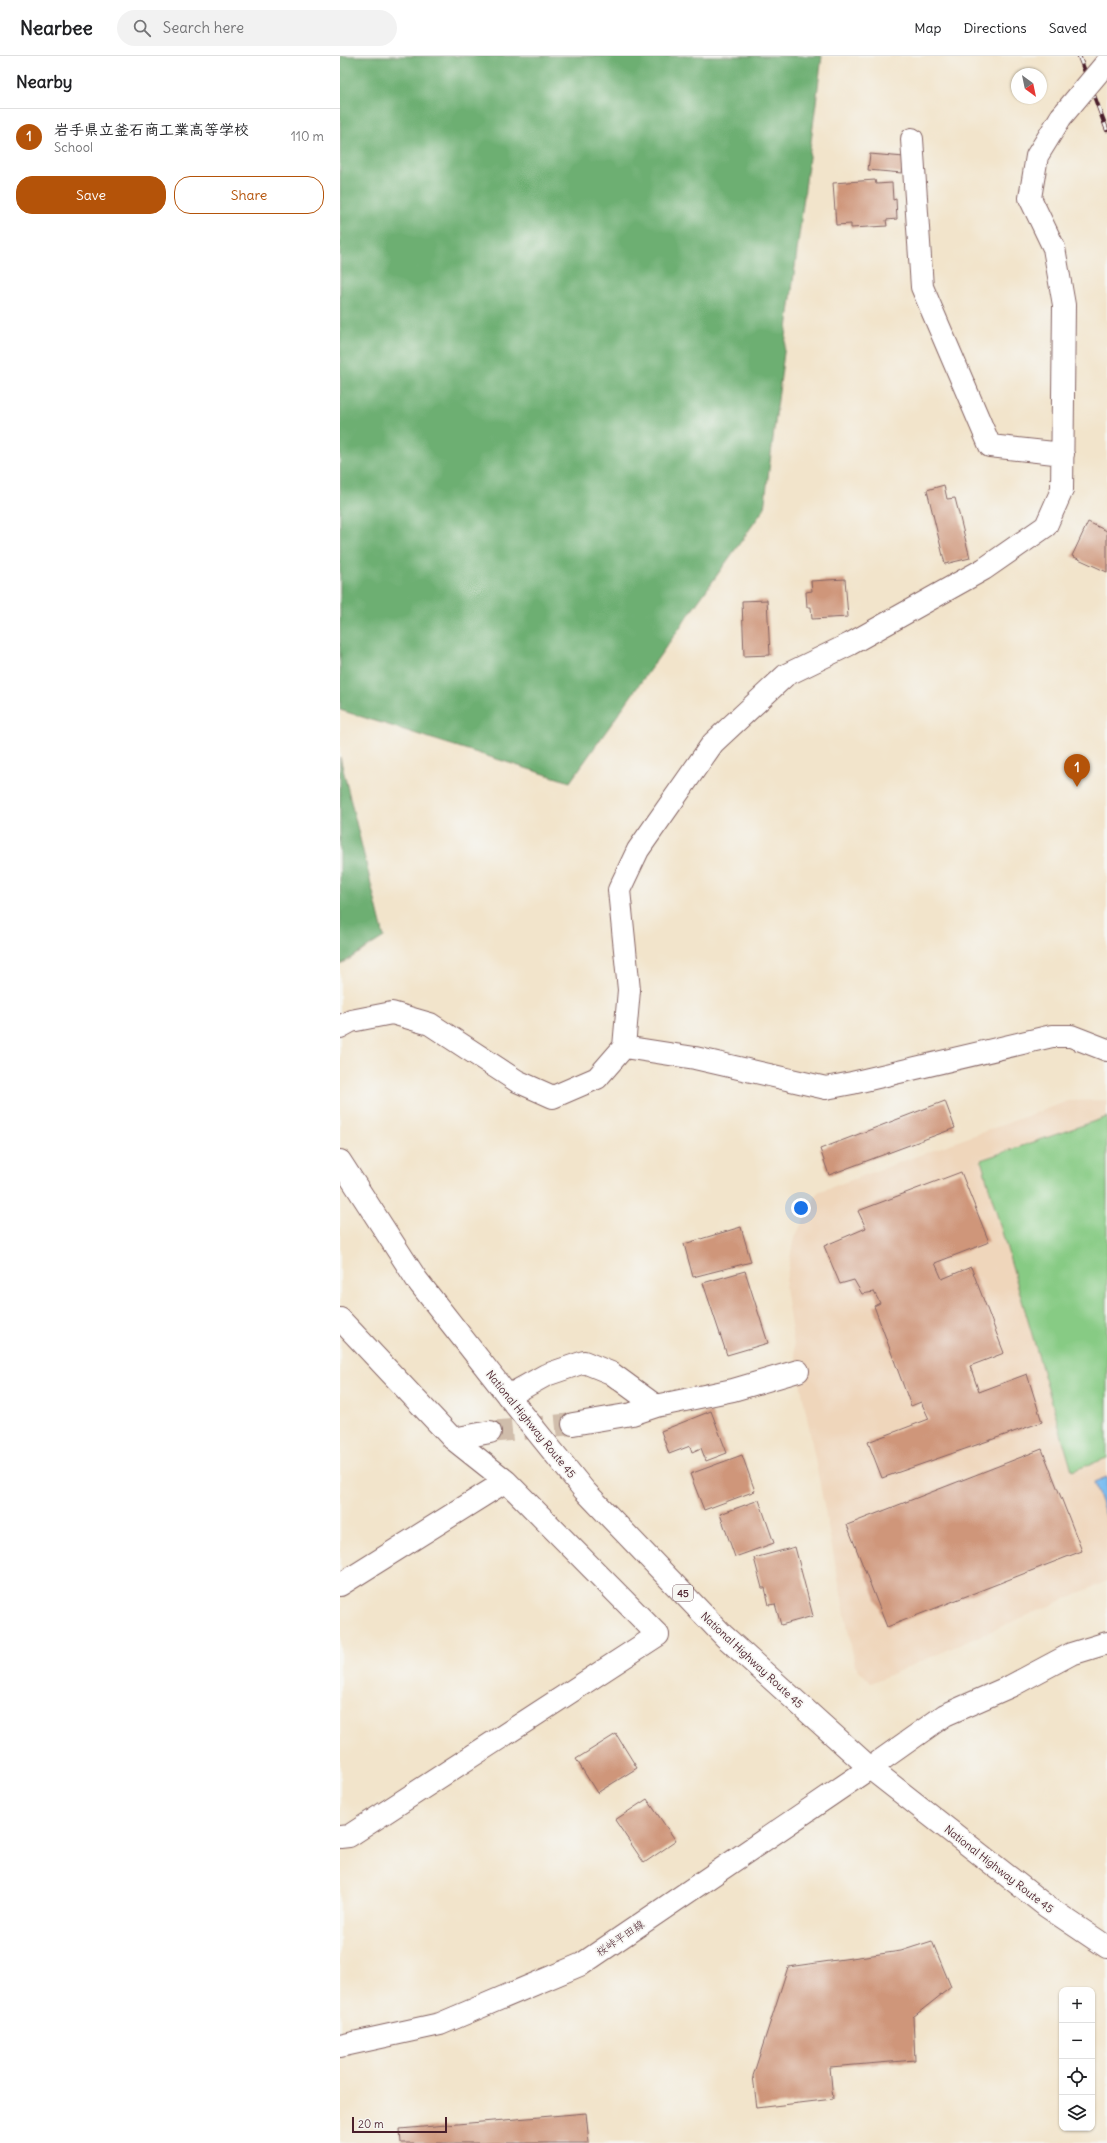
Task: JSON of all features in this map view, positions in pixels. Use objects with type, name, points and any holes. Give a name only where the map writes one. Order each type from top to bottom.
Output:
[{"type":"main road","points":[[340,1027],[351,1021],[392,1013],[430,1024],[517,1081],[553,1098],[597,1078],[624,1048],[629,990],[619,890],[638,850],[713,743],[786,675],[850,644],[984,569],[1046,526],[1062,490],[1064,305],[1054,248],[1030,198],[1037,156],[1061,116],[1107,62]]},
{"type":"main road","points":[[912,139],[922,287],[990,446],[1062,454]]},
{"type":"main road","points":[[624,1048],[695,1058],[826,1088],[1052,1036],[1071,1036],[1107,1050]]},
{"type":"main road","name":"National Highway Route 45","points":[[340,1161],[417,1280],[508,1396],[584,1490],[724,1636],[870,1768],[1046,1906],[1107,1947]]},
{"type":"main road","points":[[340,1319],[453,1439],[506,1481],[658,1635],[349,1836],[340,1837]]},
{"type":"main road","points":[[508,1396],[546,1375],[584,1362],[611,1373],[656,1406]]},
{"type":"main road","points":[[573,1424],[632,1414],[656,1406],[733,1390],[798,1371]]},
{"type":"main road","points":[[453,1439],[490,1432]]},
{"type":"main road","points":[[340,1585],[506,1481]]},
{"type":"main road","name":"桜峠平田線","points":[[340,2046],[440,2024],[582,1964],[870,1768],[945,1715],[1011,1686],[1071,1654],[1107,1643]]},
{"type":"shaded area","points":[[1107,1100],[1107,1581],[871,1683],[855,1666],[798,1371],[785,1287],[793,1241],[818,1192],[1068,1101]]},
{"type":"green space","points":[[340,56],[822,56],[764,509],[570,782],[340,710]]},
{"type":"green space","points":[[340,757],[384,937],[340,965]]},
{"type":"green space","points":[[1107,1117],[1107,1458],[1072,1471],[981,1160]]},
{"type":"water","points":[[1107,1477],[1107,1519],[1094,1482]]},
{"type":"building","points":[[870,154],[904,157],[902,173],[868,170]]},
{"type":"building","points":[[875,180],[876,184],[892,183],[893,200],[896,199],[897,219],[886,220],[887,226],[851,228],[851,224],[836,225],[833,183]]},
{"type":"building","points":[[944,485],[947,499],[955,498],[970,558],[945,564],[927,490]]},
{"type":"building","points":[[1088,522],[1107,531],[1107,572],[1072,556]]},
{"type":"building","points":[[845,579],[848,617],[812,619],[811,607],[807,607],[806,592],[812,591],[811,581]]},
{"type":"building","points":[[767,600],[770,655],[744,656],[742,601]]},
{"type":"building","points":[[945,1101],[955,1128],[829,1175],[820,1149]]},
{"type":"building","points":[[961,1172],[989,1242],[935,1263],[942,1279],[971,1267],[1004,1353],[970,1366],[979,1392],[1027,1374],[1042,1422],[882,1478],[868,1442],[929,1419],[921,1402],[911,1406],[874,1306],[880,1303],[874,1292],[862,1294],[854,1280],[840,1284],[824,1246],[866,1228],[858,1211]]},
{"type":"building","points":[[741,1227],[751,1262],[693,1277],[684,1244]]},
{"type":"building","points":[[745,1271],[768,1343],[727,1355],[703,1283]]},
{"type":"building","points":[[711,1411],[727,1453],[706,1461],[701,1448],[692,1452],[690,1446],[669,1454],[661,1431]]},
{"type":"building","points":[[1042,1449],[1082,1551],[887,1627],[847,1525]]},
{"type":"building","points":[[742,1455],[755,1491],[704,1510],[690,1474]]},
{"type":"building","points":[[759,1500],[774,1543],[735,1557],[720,1514]]},
{"type":"building","points":[[795,1547],[813,1616],[781,1625],[775,1604],[769,1605],[765,1588],[762,1588],[754,1558]]},
{"type":"building","points":[[616,1734],[637,1768],[597,1793],[576,1759]]},
{"type":"building","points":[[647,1799],[676,1841],[644,1863],[615,1820]]},
{"type":"building","points":[[932,1941],[951,1987],[913,2017],[915,2060],[830,2067],[833,2099],[757,2108],[753,2076],[788,1967],[901,1951]]},
{"type":"building","points":[[586,2113],[589,2143],[401,2143],[400,2129]]},
{"type":"tunnel","points":[[490,1432],[573,1424]]},
{"type":"railway","points":[[1079,56],[1107,130]]},
{"type":"place","name":"岩手県立釜石商工業高等学校","points":[[1077,787]]}]
